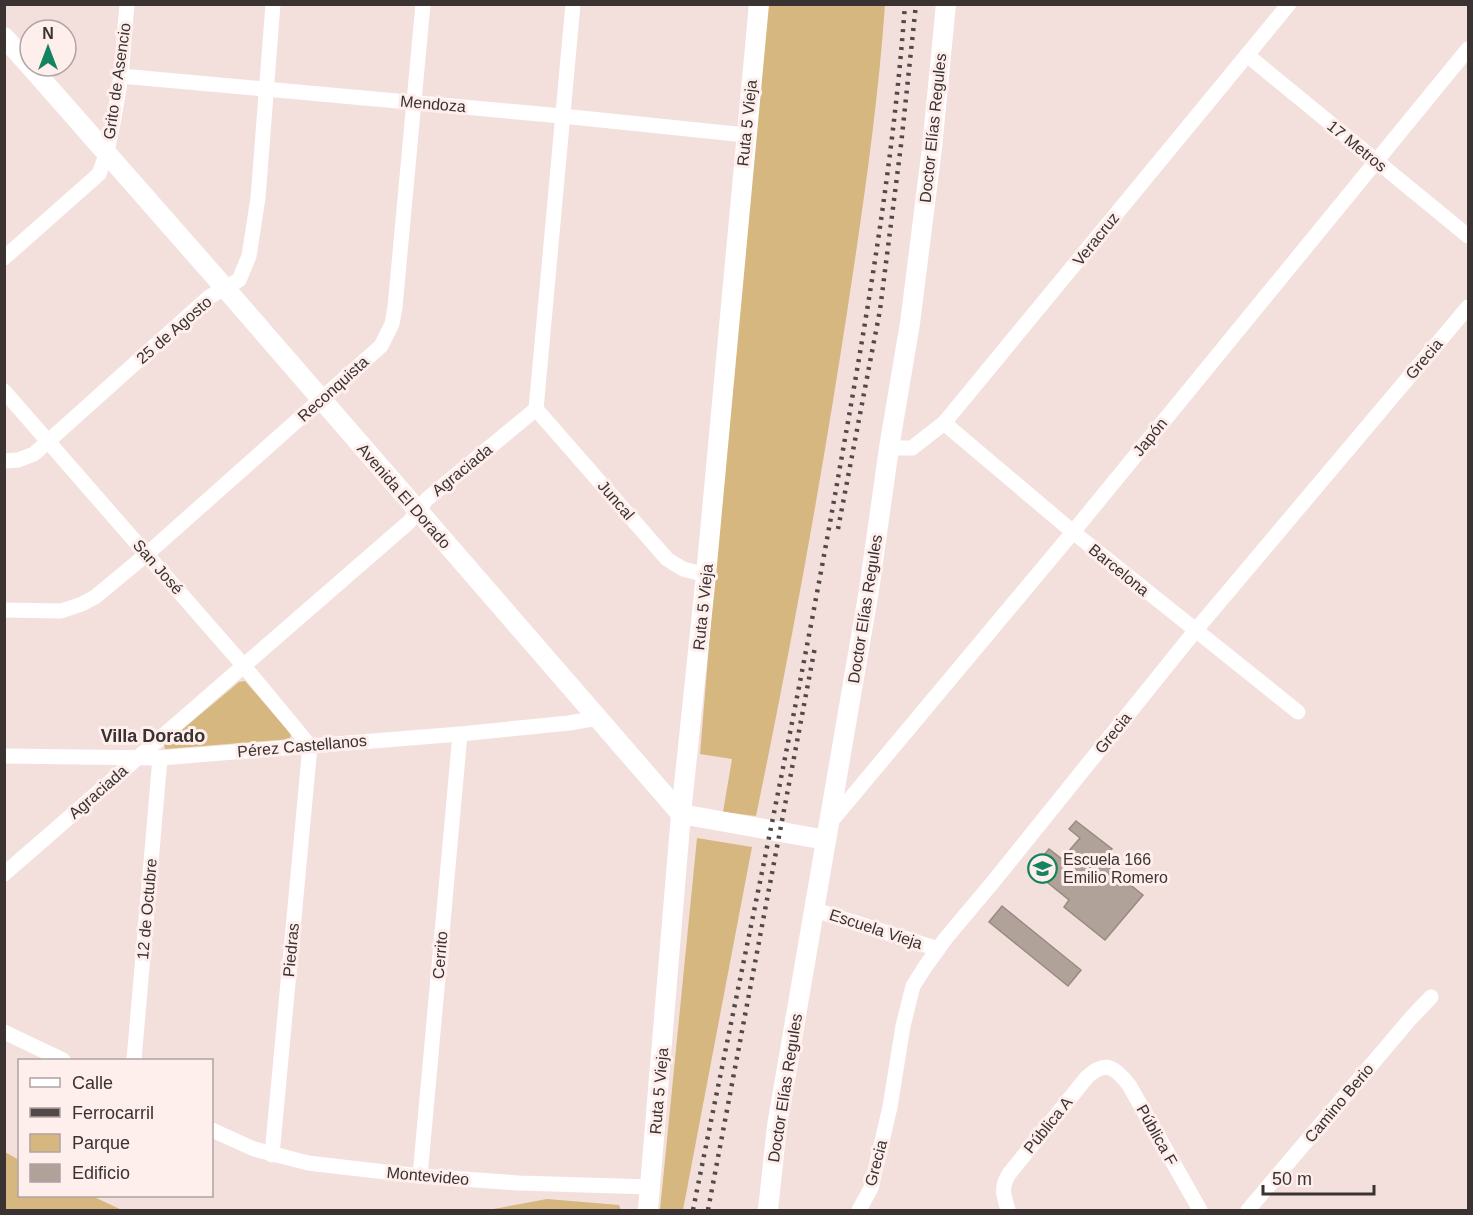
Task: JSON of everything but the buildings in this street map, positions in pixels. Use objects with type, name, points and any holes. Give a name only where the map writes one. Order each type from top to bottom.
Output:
[{"type":"street","name":"Grito de Asencio","points":[[4,258],[99,174],[107,152],[121,76],[127,4]]},
{"type":"street","name":"25 de Agosto","points":[[4,461],[18,460],[34,454],[209,297],[239,280],[249,256],[258,198],[273,4]]},
{"type":"street","name":"Reconquista","points":[[4,610],[50,612],[70,609],[95,597],[147,554],[381,346],[392,324],[423,4]]},
{"type":"street","points":[[537,409],[573,4]]},
{"type":"street","name":"Ruta 5 Vieja","points":[[648,1210],[681,814],[706,575],[759,4]]},
{"type":"street","points":[[945,12],[958,4]]},
{"type":"street","name":"Veracruz","points":[[889,448],[912,448],[944,423],[1288,4]]},
{"type":"street","name":"Doctor Elías Regules","points":[[768,1210],[777,1126],[869,590],[910,323],[945,12]]},
{"type":"street","name":"Avenida El Dorado","points":[[4,37],[18,53]]},
{"type":"street","name":"Japón","points":[[828,832],[1468,49]]},
{"type":"street","name":"17 Metros","points":[[1247,55],[1468,236]]},
{"type":"street","name":"Mendoza","points":[[121,76],[746,135]]},
{"type":"street","name":"Avenida El Dorado","points":[[41,78],[681,814]]},
{"type":"street","name":"Grecia","points":[[859,1210],[871,1188],[890,1107],[903,1026],[913,986],[938,950],[1195,631],[1468,307]]},
{"type":"street","name":"San José","points":[[4,391],[243,665],[310,746]]},
{"type":"street","name":"Agraciada","points":[[4,874],[409,522],[427,499],[537,409]]},
{"type":"street","name":"Juncal","points":[[537,409],[667,559],[683,569],[706,575]]},
{"type":"street","name":"Barcelona","points":[[944,423],[1073,532],[1298,712]]},
{"type":"street","name":"Pérez Castellanos","points":[[4,756],[160,758],[460,734],[598,718]]},
{"type":"street","name":"Cerrito","points":[[420,1176],[460,734]]},
{"type":"street","name":"Piedras","points":[[272,1155],[310,746]]},
{"type":"street","name":"12 de Octubre","points":[[134,1059],[160,758]]},
{"type":"street","points":[[681,814],[828,832]]},
{"type":"street","name":"Escuela Vieja","points":[[815,909],[938,950]]},
{"type":"street","name":"Camino Berio","points":[[1248,1210],[1411,1018],[1431,998]]},
{"type":"street","points":[[4,1032],[61,1059]]},
{"type":"street","name":"Pública A","points":[[1008,1210],[1003,1183],[1009,1174],[1087,1077],[1095,1070],[1107,1066]]},
{"type":"street","name":"Pública F","points":[[1107,1066],[1119,1071],[1129,1085],[1200,1210]]},
{"type":"street","name":"Montevideo","points":[[213,1130],[272,1155],[308,1163],[420,1176],[519,1183],[651,1187]]},
{"type":"green space","points":[[762,5],[885,5],[870,156],[828,434],[756,816],[723,812],[732,759],[700,754]]},
{"type":"green space","points":[[245,681],[291,734],[290,739],[165,749],[164,745],[239,682]]},
{"type":"green space","points":[[697,838],[752,847],[683,1210],[660,1210]]},
{"type":"green space","points":[[5,1152],[18,1159],[18,1197],[94,1197],[122,1210],[5,1210]]},
{"type":"green space","points":[[547,1199],[619,1205],[621,1210],[488,1210]]},
{"type":"railway","points":[[693,1210],[788,743],[851,404],[887,176],[905,4]]},
{"type":"railway","points":[[838,529],[880,310],[916,4]]},
{"type":"railway","points":[[708,1210],[815,647]]},
{"type":"place","name":"Escuela 166 Emilio Romero","points":[[1042,868]]},
{"type":"district","name":"Villa Dorado","points":[[153,736]]}]
